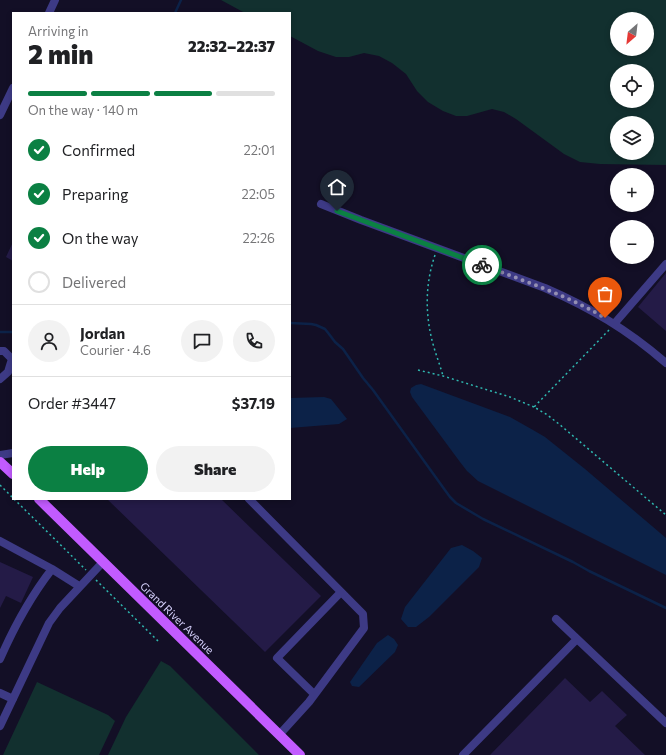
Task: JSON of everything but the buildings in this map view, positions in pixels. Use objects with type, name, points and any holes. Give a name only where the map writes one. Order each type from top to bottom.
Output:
[{"type":"main road","points":[[0,462],[12,473]]},
{"type":"main road","name":"Grand River Avenue","points":[[40,500],[300,755]]},
{"type":"lane","points":[[50,12],[56,0]]},
{"type":"lane","points":[[0,115],[12,90]]},
{"type":"lane","points":[[320,204],[437,249],[545,288],[596,313],[614,324],[647,347],[666,363]]},
{"type":"lane","points":[[614,324],[666,264]]},
{"type":"lane","points":[[0,351],[4,351],[12,359],[8,372],[0,380]]},
{"type":"lane","points":[[0,455],[12,453]]},
{"type":"lane","points":[[250,500],[363,614],[364,628],[309,702],[279,735]]},
{"type":"lane","points":[[0,540],[80,586]]},
{"type":"lane","points":[[0,726],[49,623],[60,608],[103,562]]},
{"type":"lane","points":[[0,659],[26,608],[52,569]]},
{"type":"lane","points":[[314,694],[277,658],[341,592]]},
{"type":"lane","points":[[556,618],[666,723]]},
{"type":"lane","points":[[463,755],[577,639]]},
{"type":"lane","points":[[0,692],[13,698]]},
{"type":"path","points":[[437,249],[429,276],[427,308],[432,342],[443,376]]},
{"type":"path","points":[[534,407],[614,324]]},
{"type":"path","points":[[418,370],[443,376],[510,397],[534,407],[559,424],[666,514]]},
{"type":"path","points":[[0,485],[12,497]]},
{"type":"green space","points":[[221,0],[666,0],[666,165],[600,164],[580,162],[564,154],[504,112],[492,109],[467,116],[456,116],[443,111],[428,102],[417,91],[406,74],[392,63],[379,56],[364,53],[349,57],[336,57],[318,51],[291,37],[291,12],[243,12]]},
{"type":"green space","points":[[161,661],[170,666],[259,755],[108,755],[126,717]]},
{"type":"green space","points":[[37,682],[108,715],[115,721],[99,755],[3,755]]},
{"type":"water","points":[[421,384],[510,417],[545,437],[666,538],[666,575],[478,481],[467,471],[412,397],[410,392],[411,388]]},
{"type":"water","points":[[324,397],[331,399],[347,419],[339,424],[291,428],[291,398]]},
{"type":"water","points":[[462,545],[482,558],[479,567],[429,617],[416,627],[408,627],[401,619],[405,607],[451,548]]},
{"type":"water","points":[[388,635],[394,639],[398,645],[395,652],[359,687],[352,686],[350,682],[377,643]]},
{"type":"waterway","points":[[175,12],[181,0]]},
{"type":"waterway","points":[[291,323],[311,324],[325,329],[335,342],[343,349],[450,497],[456,503],[483,519],[666,608]]},
{"type":"waterway","points":[[0,332],[12,332]]},
{"type":"way so far","points":[[482,265],[545,288],[605,318]]},
{"type":"route","points":[[337,211],[482,265]]}]
